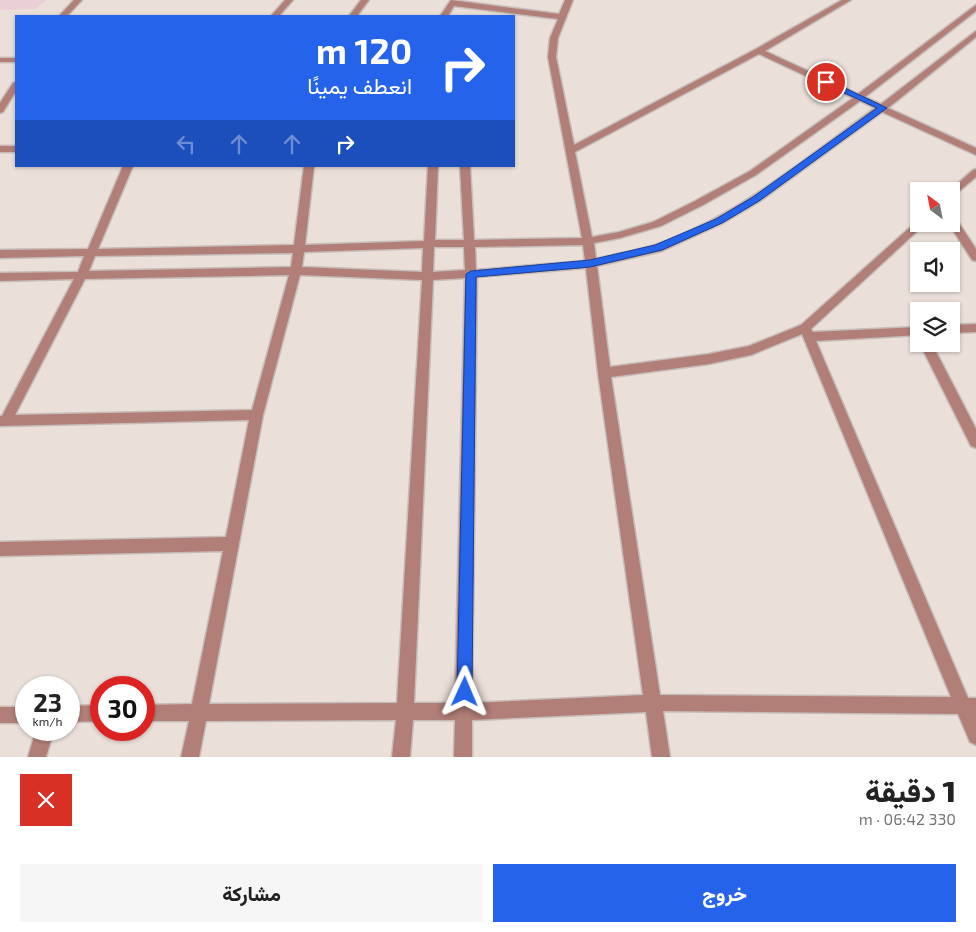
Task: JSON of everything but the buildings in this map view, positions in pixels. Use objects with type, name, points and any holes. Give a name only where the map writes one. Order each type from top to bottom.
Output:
[{"type":"street","points":[[64,15],[78,0]]},
{"type":"street","points":[[275,15],[289,0]]},
{"type":"street","points":[[353,15],[365,0]]},
{"type":"street","points":[[569,0],[554,38],[552,57],[588,241],[604,373],[661,757]]},
{"type":"street","points":[[570,150],[759,51],[847,0]]},
{"type":"street","points":[[445,15],[454,2],[475,3],[562,17]]},
{"type":"street","points":[[468,15],[475,3]]},
{"type":"street","points":[[0,254],[300,249],[588,241],[620,235],[657,224],[752,174],[860,97],[976,7]]},
{"type":"street","points":[[0,277],[296,271],[428,276],[590,264],[658,248],[719,221],[756,199],[883,108],[976,33]]},
{"type":"street","points":[[759,51],[976,152]]},
{"type":"street","points":[[0,60],[15,60]]},
{"type":"street","points":[[0,110],[11,100],[15,88]]},
{"type":"street","points":[[0,149],[15,149]]},
{"type":"street","points":[[128,167],[81,276],[3,421],[257,415]]},
{"type":"street","points":[[190,757],[257,415],[296,271],[309,167]]},
{"type":"street","points":[[401,757],[405,711],[433,167]]},
{"type":"street","points":[[463,757],[471,274],[465,167]]},
{"type":"street","points":[[960,187],[976,172]]},
{"type":"street","points":[[807,332],[912,232]]},
{"type":"street","points":[[960,232],[976,257]]},
{"type":"street","points":[[960,329],[976,328]]},
{"type":"street","points":[[604,373],[717,358],[751,350],[807,332],[910,331]]},
{"type":"street","points":[[807,332],[970,706],[976,736]]},
{"type":"street","points":[[930,352],[976,442]]},
{"type":"street","points":[[0,549],[233,544]]},
{"type":"street","points":[[155,713],[464,712],[652,703],[970,706]]},
{"type":"street","points":[[0,715],[15,715]]},
{"type":"street","points":[[37,757],[42,741]]},
{"type":"shaded area","points":[[0,0],[47,0],[35,9],[0,10]]},
{"type":"route","points":[[465,692],[471,274],[590,264],[658,248],[719,221],[756,199],[883,108],[826,82]]}]
